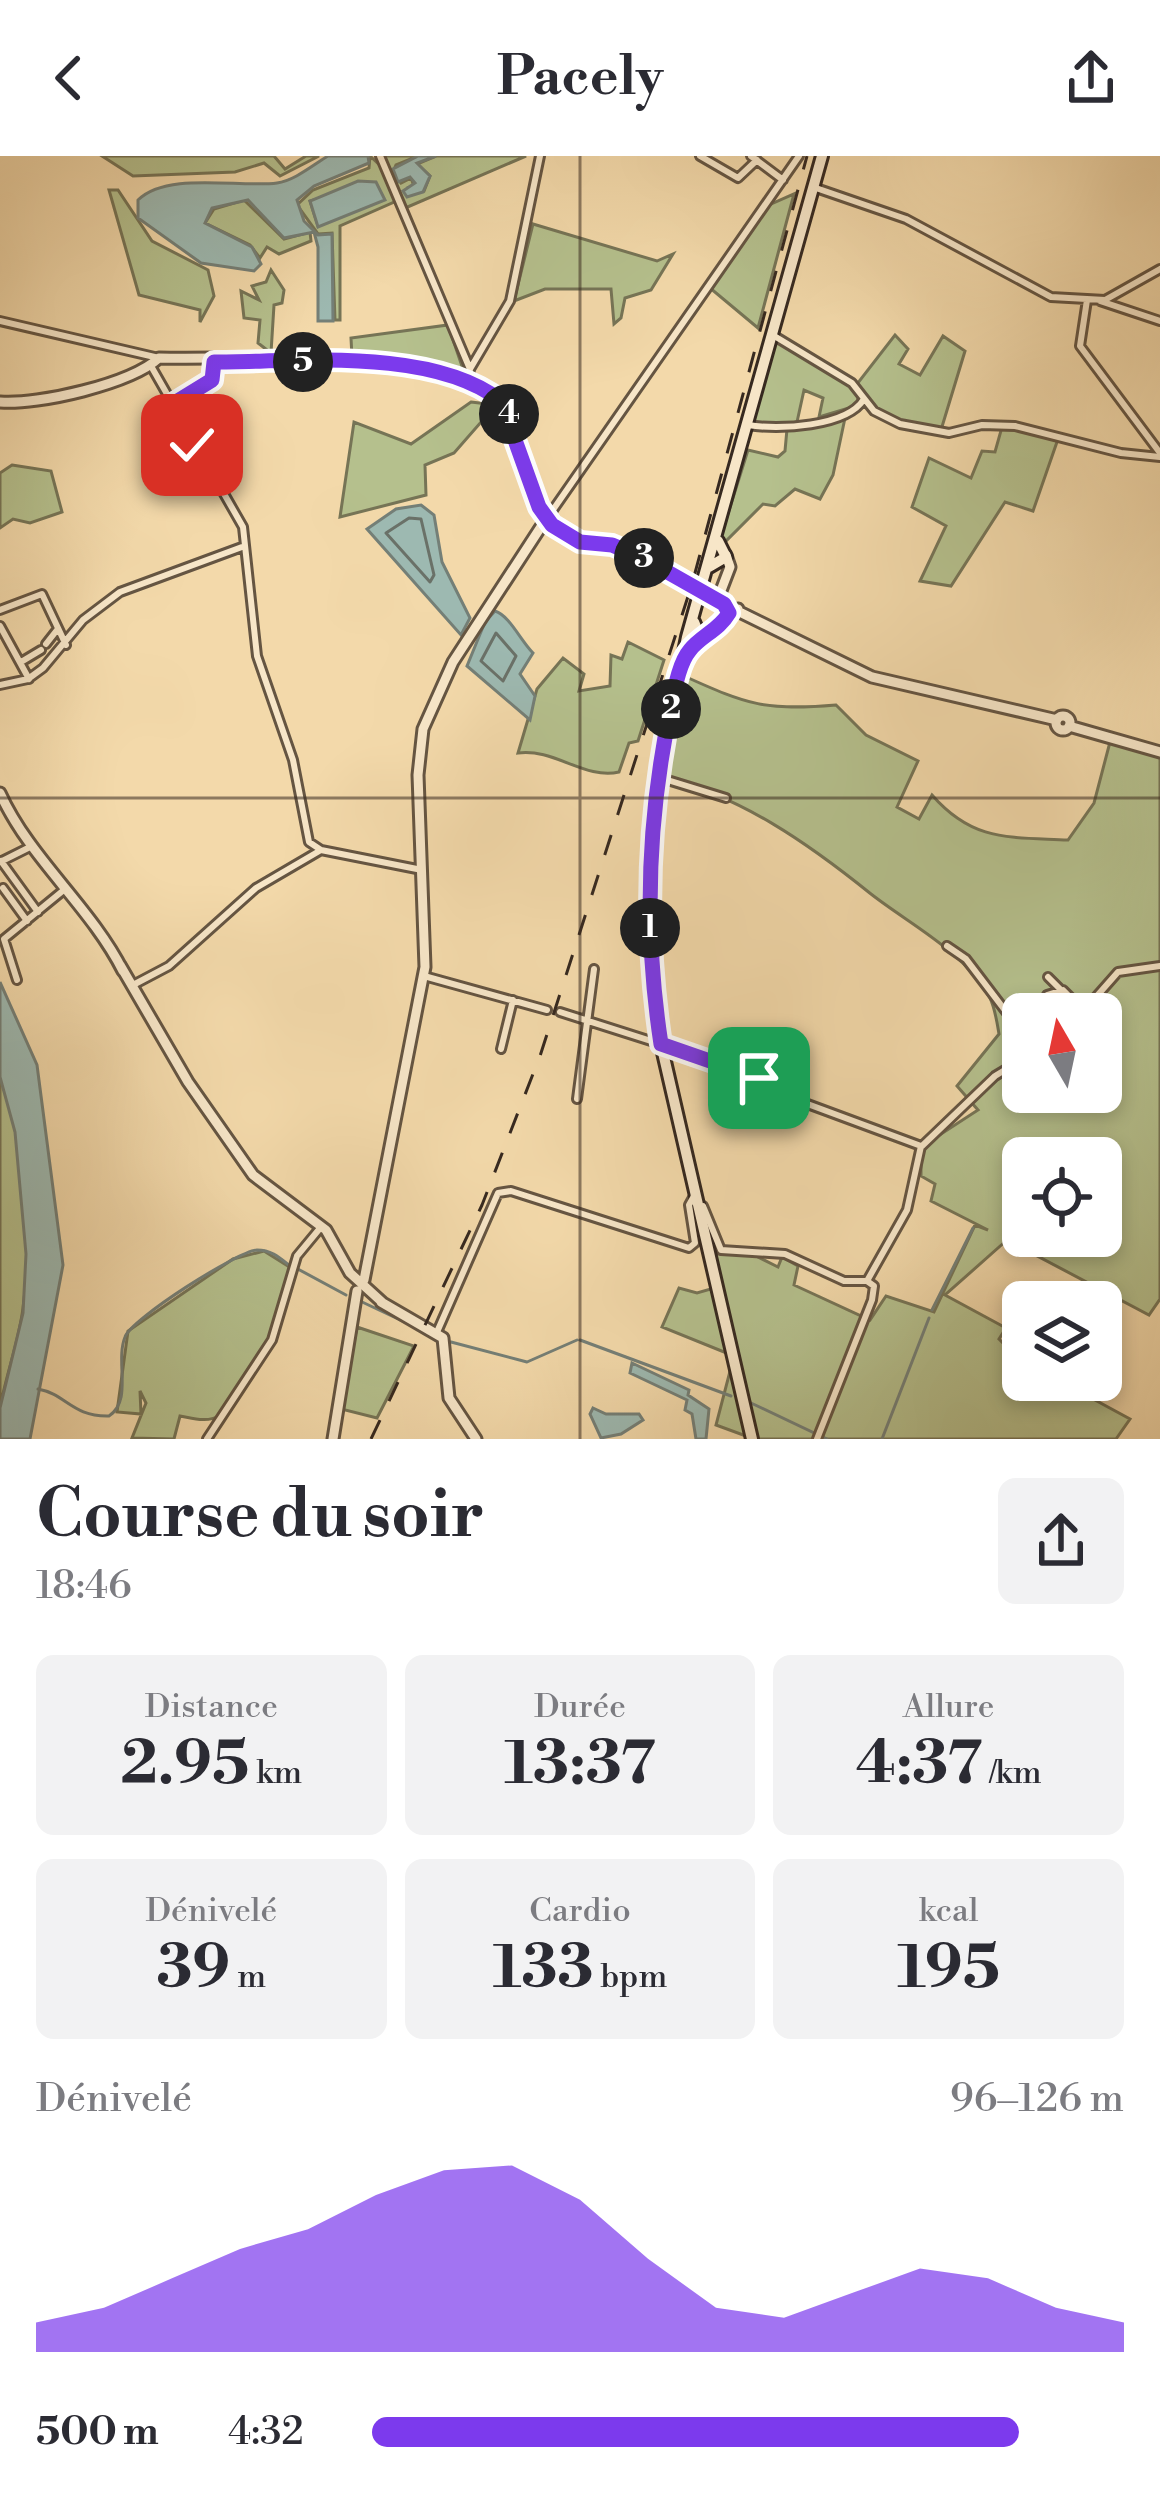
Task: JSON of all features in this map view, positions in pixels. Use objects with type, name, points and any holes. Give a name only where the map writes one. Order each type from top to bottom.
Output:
[{"type":"main road","points":[[751,1439],[664,1058],[667,1046],[650,913],[658,778],[676,687],[719,559],[728,497],[822,156]]},
{"type":"street","points":[[380,156],[470,369]]},
{"type":"street","points":[[468,383],[470,369],[510,301],[540,156]]},
{"type":"street","points":[[700,156],[738,178],[754,158],[783,180]]},
{"type":"street","points":[[333,1439],[358,1284],[368,1258],[424,976],[418,763],[424,729],[452,662],[544,515],[800,156]]},
{"type":"street","points":[[811,186],[906,219],[1036,292],[1100,301],[1160,321]]},
{"type":"street","points":[[1100,301],[1160,269]]},
{"type":"street","points":[[1087,300],[1080,332],[1085,356],[1160,455]]},
{"type":"street","points":[[0,321],[155,362],[412,366],[468,383],[496,397],[508,412],[544,515],[580,542],[612,545],[641,557],[723,605],[872,676],[1057,721],[1064,717],[1069,725],[1160,752]]},
{"type":"street","points":[[771,334],[852,383],[883,416],[924,430],[1015,426],[1120,454],[1160,455]]},
{"type":"street","points":[[0,402],[41,400],[155,362]]},
{"type":"street","points":[[155,362],[182,426],[239,516],[260,670],[293,760],[311,851]]},
{"type":"street","points":[[173,404],[212,380],[214,362]]},
{"type":"street","points":[[748,425],[777,428],[845,415],[864,399]]},
{"type":"street","points":[[0,685],[29,679],[66,645],[83,620],[121,592],[242,547]]},
{"type":"street","points":[[696,635],[723,605],[719,559]]},
{"type":"street","points":[[0,610],[42,594],[66,645]]},
{"type":"street","points":[[0,626],[29,679]]},
{"type":"street","points":[[21,662],[57,630]]},
{"type":"street","points":[[658,778],[726,798]]},
{"type":"street","points":[[1,797],[120,965],[183,1075],[253,1175],[321,1227],[358,1284],[435,1330],[448,1351],[451,1402],[476,1439]]},
{"type":"street","points":[[32,846],[0,862],[38,912]]},
{"type":"street","points":[[133,985],[169,966],[250,892],[311,851],[422,870]]},
{"type":"street","points":[[3,888],[27,920]]},
{"type":"street","points":[[17,980],[5,952],[5,937],[67,888]]},
{"type":"street","points":[[947,946],[966,959],[1002,1006]]},
{"type":"street","points":[[1099,993],[1118,972],[1160,965]]},
{"type":"street","points":[[577,1099],[594,969]]},
{"type":"street","points":[[424,976],[547,1010]]},
{"type":"street","points":[[1048,977],[1064,993]]},
{"type":"street","points":[[1051,993],[1060,989]]},
{"type":"street","points":[[501,1049],[513,1000]]},
{"type":"street","points":[[560,1012],[739,1069],[794,1099],[921,1146],[937,1138],[1002,1072]]},
{"type":"street","points":[[867,1280],[907,1210],[921,1146]]},
{"type":"street","points":[[435,1330],[500,1191],[631,1225],[688,1247],[695,1243],[689,1205],[694,1196],[702,1200],[721,1250],[784,1254],[844,1282],[867,1280],[874,1286],[818,1436]]},
{"type":"street","points":[[207,1439],[272,1340],[297,1256],[321,1227]]},
{"type":"green space","points":[[102,156],[274,156],[285,169],[306,156],[319,156],[280,176],[264,163],[235,172],[133,176]]},
{"type":"green space","points":[[370,156],[385,170],[380,156],[418,156],[396,165],[393,172],[401,183],[411,178],[414,186],[407,188],[424,191],[430,176],[417,164],[436,156],[526,156],[403,209],[399,200],[340,226],[340,320],[335,320],[332,233],[318,234],[297,205],[313,190],[369,168]],"holes":[[[376,183],[318,226],[310,201]]]},
{"type":"green space","points":[[109,190],[118,190],[152,241],[208,270],[214,296],[200,322],[200,310],[139,295]]},
{"type":"green space","points":[[794,194],[758,328],[710,288],[769,205]]},
{"type":"green space","points":[[244,200],[284,239],[310,232],[311,241],[279,254],[267,247],[260,258],[250,245],[205,223],[214,209]]},
{"type":"green space","points":[[533,224],[657,261],[673,254],[651,290],[625,298],[621,318],[614,324],[611,289],[545,289],[514,301]]},
{"type":"green space","points":[[271,270],[284,290],[282,303],[274,305],[271,353],[258,343],[260,320],[244,318],[241,291],[259,300],[252,286],[266,282]]},
{"type":"green space","points":[[448,325],[465,375],[403,358],[352,357],[351,338]]},
{"type":"green space","points":[[895,335],[908,349],[899,364],[920,375],[943,336],[965,351],[941,430],[892,418],[874,406],[857,384]]},
{"type":"green space","points":[[773,339],[856,388],[859,405],[819,417],[823,398],[804,390],[797,422],[771,427],[752,422]]},
{"type":"green space","points":[[471,402],[496,405],[454,453],[425,465],[426,495],[340,517],[354,422],[411,444]]},
{"type":"green space","points":[[845,418],[833,475],[820,499],[795,489],[775,506],[763,504],[724,543],[721,536],[748,450],[778,457],[785,451],[787,429]]},
{"type":"green space","points":[[1002,427],[1058,439],[1033,511],[1005,502],[951,586],[920,581],[946,526],[912,507],[929,458],[971,478],[982,451],[995,452]]},
{"type":"green space","points":[[12,465],[51,471],[62,512],[30,523],[13,519],[0,528],[0,473]]},
{"type":"green space","points":[[628,642],[664,660],[638,741],[629,743],[619,772],[594,772],[544,755],[518,753],[537,689],[563,658],[584,674],[579,691],[610,686],[611,655],[622,659]]},
{"type":"green space","points":[[684,676],[758,704],[836,705],[866,735],[918,761],[897,807],[919,819],[932,795],[962,821],[1010,837],[1068,840],[1094,803],[1110,742],[1160,757],[1160,1299],[1149,1315],[1122,1301],[1122,1281],[1085,1281],[1039,1257],[1122,1257],[1122,1137],[1002,1137],[1002,1244],[945,1295],[1002,1326],[1002,1401],[1097,1401],[1130,1419],[1116,1439],[754,1439],[716,1425],[734,1356],[662,1327],[679,1288],[697,1293],[718,1287],[712,1251],[746,1251],[778,1267],[782,1257],[798,1266],[794,1285],[870,1320],[886,1296],[934,1312],[975,1225],[988,1230],[931,1201],[935,1184],[921,1176],[921,1147],[978,1110],[957,1086],[999,1034],[992,1002],[979,981],[936,940],[773,824],[691,785],[662,777]]},
{"type":"green space","points":[[0,1077],[21,1162],[27,1251],[21,1320],[0,1408]]},
{"type":"green space","points":[[264,1251],[291,1268],[264,1348],[244,1389],[219,1416],[180,1416],[174,1439],[132,1438],[146,1403],[140,1391],[141,1414],[117,1412],[128,1331],[233,1259]]},
{"type":"green space","points":[[357,1327],[414,1346],[377,1418],[341,1409]]},
{"type":"water","points":[[328,156],[368,156],[369,163],[314,186],[297,200],[304,221],[318,235],[332,234],[333,321],[318,321],[314,232],[284,238],[248,200],[212,208],[205,223],[252,247],[261,264],[254,271],[201,263],[138,218],[138,200],[151,191],[185,183],[277,183]]},
{"type":"water","points":[[418,156],[436,156],[417,163],[430,176],[423,192],[407,197],[403,191],[415,183],[410,177],[398,182],[393,169]]},
{"type":"water","points":[[358,181],[376,182],[385,200],[318,227],[310,201]]},
{"type":"water","points":[[421,505],[434,515],[442,562],[470,618],[461,635],[367,529],[396,509]]},
{"type":"water","points":[[495,611],[533,653],[520,674],[535,696],[530,720],[467,666],[485,622]]},
{"type":"water","points":[[0,982],[37,1065],[63,1265],[30,1439],[0,1439],[0,1408],[23,1313],[26,1254],[15,1132],[0,1077]]},
{"type":"water","points":[[632,1363],[689,1390],[688,1395],[709,1409],[706,1439],[696,1439],[692,1414],[685,1410],[687,1400],[630,1373]]},
{"type":"water","points":[[593,1408],[606,1414],[639,1414],[643,1420],[621,1434],[601,1438],[590,1414]]},
{"type":"waterway","points":[[932,1310],[973,1228]]},
{"type":"waterway","points":[[38,1389],[86,1413],[109,1416],[122,1391],[125,1337],[145,1316],[246,1253],[267,1251],[290,1266]]},
{"type":"waterway","points":[[296,1268],[346,1295]]},
{"type":"waterway","points":[[360,1301],[413,1326]]},
{"type":"waterway","points":[[882,1439],[929,1318]]},
{"type":"waterway","points":[[451,1342],[527,1362],[577,1340]]},
{"type":"waterway","points":[[580,1340],[731,1396]]},
{"type":"waterway","points":[[751,1403],[827,1439]]},
{"type":"railway","points":[[371,1439],[482,1205],[540,1056],[692,584],[807,156]]},
{"type":"route","points":[[192,445],[173,404],[212,380],[214,362],[412,366],[468,383],[501,401],[513,423],[541,511],[559,530],[580,542],[612,545],[635,554],[724,604],[729,613],[725,621],[688,652],[665,738],[651,856],[651,958],[661,1044],[759,1078]]}]
